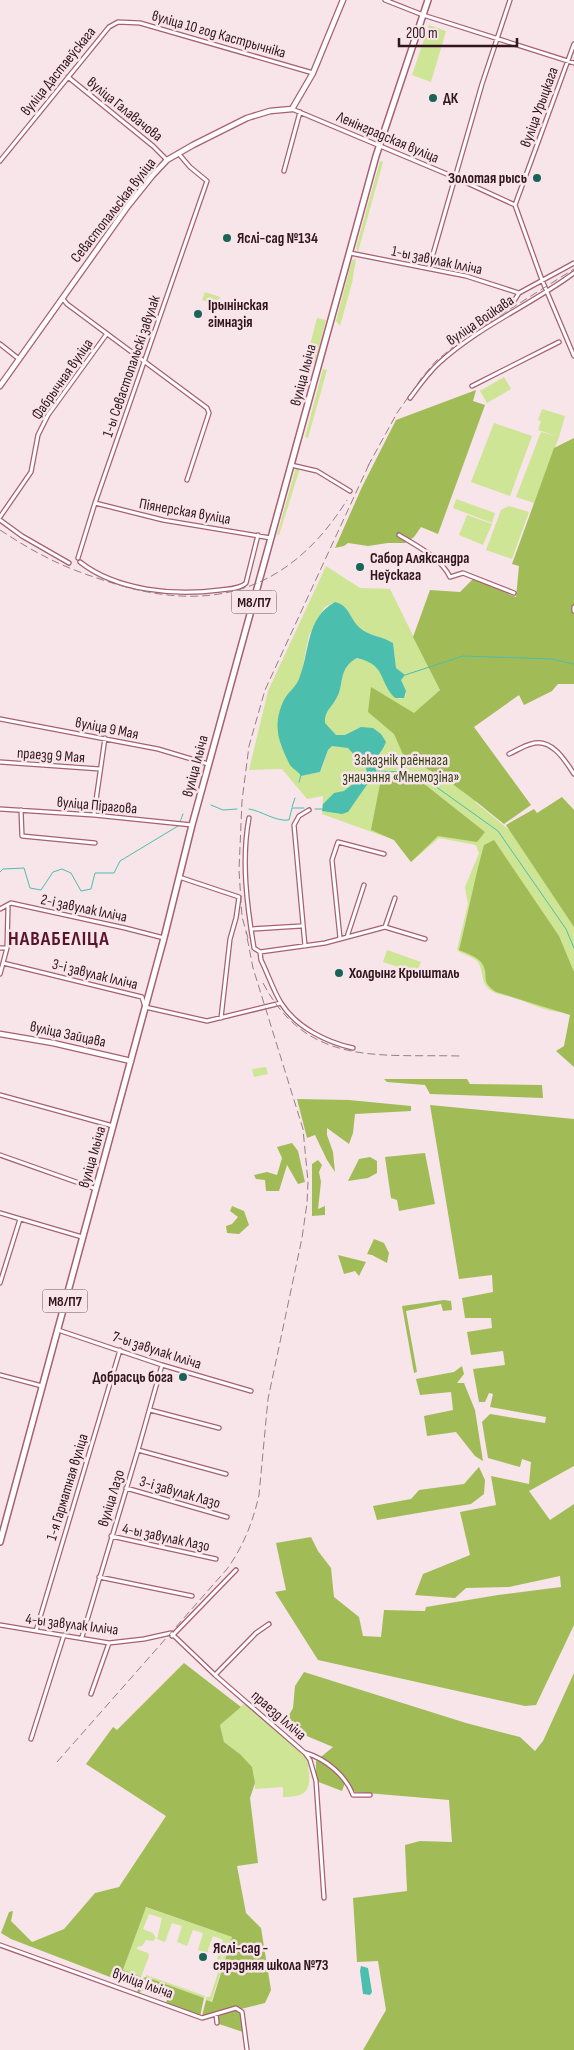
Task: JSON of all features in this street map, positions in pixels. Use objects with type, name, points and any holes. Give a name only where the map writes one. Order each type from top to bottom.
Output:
[{"type":"main road","name":"вуліца Ільіча","points":[[0,1542],[114,1126],[192,825],[350,253],[380,145],[428,0]]},
{"type":"street","points":[[292,109],[313,73],[343,0]]},
{"type":"street","points":[[385,0],[423,15],[574,63]]},
{"type":"street","points":[[429,268],[454,177],[510,0]]},
{"type":"street","name":"вуліца 10 год Кастрычніка","points":[[118,22],[140,23],[313,73]]},
{"type":"street","name":"вуліца Дастаеўскага","points":[[0,161],[109,26],[118,22]]},
{"type":"street","name":"вуліца Урыцкага","points":[[515,205],[574,44]]},
{"type":"street","name":"вуліца Галавачова","points":[[68,77],[168,160]]},
{"type":"street","name":"Ленінградская вуліца","points":[[292,109],[380,145],[515,205]]},
{"type":"street","name":"Севастопальская вуліца","points":[[0,386],[123,213],[152,176],[168,160],[247,118],[270,111],[292,109]]},
{"type":"street","points":[[284,171],[300,112]]},
{"type":"street","name":"вуліца Галавачова","points":[[178,153],[190,167],[207,181]]},
{"type":"street","name":"1-ы Севастопальскі завулак","points":[[207,181],[95,503],[79,560],[92,571],[115,580],[148,589],[183,592],[238,588],[246,583],[258,535]]},
{"type":"street","points":[[515,205],[542,280],[574,356]]},
{"type":"street","name":"1-ы завулак Ілліча","points":[[350,253],[466,276],[519,292]]},
{"type":"street","name":"вуліца Войкава","points":[[462,335],[514,301],[519,292],[574,263]]},
{"type":"street","name":"вуліца Войкава","points":[[410,398],[424,379],[449,354],[574,273]]},
{"type":"street","points":[[63,299],[106,335],[145,363]]},
{"type":"street","points":[[472,386],[558,343],[564,332]]},
{"type":"street","name":"Фабрычная вуліца","points":[[0,518],[31,472],[38,435],[48,415],[106,335]]},
{"type":"street","points":[[0,344],[19,359]]},
{"type":"street","name":"Піянерская вуліца","points":[[145,363],[208,408],[209,413],[187,480]]},
{"type":"street","points":[[292,465],[316,471],[350,491]]},
{"type":"street","name":"Піянерская вуліца","points":[[95,503],[163,520],[271,538]]},
{"type":"street","points":[[0,518],[22,536],[69,564]]},
{"type":"street","points":[[399,535],[428,554],[447,570],[450,577],[463,573],[514,593]]},
{"type":"street","name":"вуліца 9 Мая","points":[[0,719],[158,749],[209,764]]},
{"type":"street","name":"праезд 9 Мая","points":[[94,814],[105,738]]},
{"type":"street","points":[[509,754],[532,743],[545,744],[563,757],[574,774]]},
{"type":"street","name":"праезд 9 Мая","points":[[0,762],[100,769]]},
{"type":"street","name":"вуліца Пірагова","points":[[0,809],[94,814],[192,825]]},
{"type":"street","points":[[21,810],[22,836],[94,843]]},
{"type":"street","points":[[305,946],[294,826],[299,816],[309,810]]},
{"type":"street","points":[[249,818],[246,836],[247,899],[254,948],[260,952],[325,943],[340,938],[365,934],[385,927],[425,939]]},
{"type":"street","points":[[340,938],[332,860],[338,842],[384,854]]},
{"type":"street","points":[[179,876],[238,897],[236,918],[230,939],[221,1018]]},
{"type":"street","points":[[347,937],[364,885]]},
{"type":"street","points":[[385,927],[395,898]]},
{"type":"street","name":"2-і завулак Ілліча","points":[[0,909],[11,903],[164,938]]},
{"type":"street","points":[[0,974],[7,948],[8,906]]},
{"type":"street","points":[[252,929],[302,926]]},
{"type":"street","points":[[0,948],[7,948]]},
{"type":"street","points":[[260,952],[261,960],[281,1003],[294,1019],[317,1034],[338,1044],[353,1048]]},
{"type":"street","name":"3-і завулак Ілліча","points":[[3,963],[142,997],[145,1007]]},
{"type":"street","points":[[145,1007],[207,1021],[281,1003]]},
{"type":"street","name":"вуліца Зайцава","points":[[0,1034],[131,1060]]},
{"type":"street","points":[[0,1095],[114,1126]]},
{"type":"street","points":[[0,1155],[96,1189]]},
{"type":"street","points":[[0,1213],[83,1237]]},
{"type":"street","points":[[0,1283],[20,1219]]},
{"type":"street","name":"7-ы завулак Ілліча","points":[[57,1330],[162,1365],[251,1391]]},
{"type":"street","name":"1-я Гарматная вуліца","points":[[36,1631],[120,1350]]},
{"type":"street","name":"вуліца Лазо","points":[[82,1637],[162,1365]]},
{"type":"street","points":[[0,1375],[42,1386]]},
{"type":"street","points":[[150,1410],[219,1428]]},
{"type":"street","points":[[138,1450],[226,1474]]},
{"type":"street","name":"3-і завулак Лазо","points":[[126,1488],[227,1517]]},
{"type":"street","name":"4-ы завулак Лазо","points":[[111,1536],[216,1559]]},
{"type":"street","points":[[171,1634],[236,1570]]},
{"type":"street","points":[[99,1577],[192,1596]]},
{"type":"street","points":[[215,1675],[256,1633],[269,1624]]},
{"type":"street","name":"4-ы завулак Ілліча","points":[[0,1625],[82,1637],[109,1643],[144,1640],[171,1634]]},
{"type":"street","name":"праезд Ілліча","points":[[171,1634],[215,1675],[305,1752],[310,1760],[316,1781],[324,1898]]},
{"type":"street","points":[[31,1739],[64,1635]]},
{"type":"street","points":[[91,1694],[109,1643]]},
{"type":"street","points":[[305,1752],[324,1760],[349,1784],[353,1796],[370,1795]]},
{"type":"street","name":"вуліца Ільіча","points":[[0,1945],[202,2018],[236,2008],[240,2010],[247,2050]]},
{"type":"street","points":[[216,2014],[217,2023]]},
{"type":"green space","points":[[429,25],[446,31],[431,82],[412,75]]},
{"type":"green space","points":[[380,161],[383,162],[358,252],[356,248]]},
{"type":"green space","points":[[356,259],[352,283],[340,326],[336,321],[352,260]]},
{"type":"green space","points":[[205,292],[220,297],[217,305],[202,300]]},
{"type":"green space","points":[[317,318],[326,320],[315,363],[306,360]]},
{"type":"green space","points":[[323,369],[327,370],[308,438],[305,437]]},
{"type":"green space","points":[[504,377],[511,389],[487,403],[480,391]]},
{"type":"green space","points":[[542,409],[565,416],[534,503],[516,497],[541,432],[557,436],[538,430],[541,421],[538,420]]},
{"type":"green space","points":[[494,423],[532,436],[510,496],[471,482]]},
{"type":"green space","points":[[296,467],[300,468],[279,535],[277,535]]},
{"type":"green space","points":[[456,499],[495,513],[492,523],[453,508]]},
{"type":"green space","points":[[509,506],[529,512],[512,559],[486,550],[501,510]]},
{"type":"green space","points":[[467,515],[492,524],[483,545],[459,535]]},
{"type":"green space","name":"Заказнік раённага значэння «Мнемозіна»","points":[[326,566],[360,588],[390,589],[440,690],[425,704],[506,772],[475,802],[512,832],[574,842],[574,1011],[551,1011],[495,993],[486,986],[477,961],[457,950],[468,904],[465,887],[479,853],[476,845],[439,838],[411,862],[394,840],[322,814],[323,796],[307,799],[282,769],[249,770],[268,691]],"holes":[[[335,602],[340,604],[364,631],[393,643],[396,668],[401,672],[401,680],[406,695],[400,699],[386,687],[382,674],[370,662],[357,658],[351,662],[344,672],[339,694],[325,716],[324,723],[336,735],[320,772],[301,776],[291,765],[280,744],[280,713],[286,696],[298,683],[301,675],[309,635],[325,607]]]},
{"type":"green space","points":[[387,950],[421,962],[416,973],[383,962]]},
{"type":"green space","points":[[266,1067],[268,1074],[254,1077],[252,1069]]},
{"type":"green space","points":[[245,1703],[306,1757],[309,1780],[307,1790],[304,1793],[283,1797],[283,1787],[255,1789],[255,1783],[239,1753],[224,1742],[220,1725]]},
{"type":"green space","points":[[145,1907],[232,1937],[211,2002],[206,2000],[206,1997],[210,1997],[228,1942],[221,1960],[217,1959],[223,1940],[213,1936],[207,1953],[198,1950],[203,1933],[193,1930],[187,1946],[177,1942],[182,1926],[172,1923],[165,1942],[157,1939],[162,1918],[149,1914],[143,1929],[153,1933],[156,1938],[153,1941],[146,1940],[142,1946],[137,1947],[137,1949],[148,1953],[149,1956],[141,1977],[123,1971]]},
{"type":"green space","points":[[146,1975],[205,1996],[204,1998],[146,1977]]},
{"type":"shaded area","points":[[476,390],[473,401],[485,405],[438,534],[421,527],[414,537],[405,543],[368,546],[348,543],[335,548],[362,487],[396,420]]},
{"type":"shaded area","points":[[574,438],[574,684],[558,684],[552,691],[524,705],[519,695],[474,727],[531,805],[504,824],[445,779],[405,759],[394,734],[368,712],[371,687],[414,713],[440,690],[413,637],[430,590],[460,592],[473,579],[516,597],[519,566],[512,564],[554,448]]},
{"type":"shaded area","points":[[335,602],[347,609],[356,624],[364,631],[393,643],[396,668],[405,675],[401,680],[406,691],[404,698],[395,698],[389,691],[378,669],[367,661],[357,658],[351,662],[344,672],[339,694],[327,713],[325,723],[336,735],[345,735],[361,727],[373,728],[381,734],[386,742],[375,761],[378,775],[373,776],[348,812],[342,814],[322,811],[323,804],[334,793],[344,791],[367,773],[366,768],[348,748],[332,746],[328,750],[320,772],[301,776],[288,761],[281,745],[278,728],[278,718],[282,703],[299,679],[314,626],[326,609]]},
{"type":"shaded area","points":[[381,779],[423,783],[485,832],[477,842],[438,836],[411,862],[394,840],[371,830]]},
{"type":"shaded area","points":[[562,797],[574,810],[574,927],[506,825],[534,809],[537,813]]},
{"type":"shaded area","points":[[494,840],[559,936],[574,972],[574,1067],[556,1051],[564,1046],[570,1015],[496,992],[486,982],[485,969],[481,962],[459,950],[484,845]]},
{"type":"shaded area","points":[[384,1079],[467,1079],[470,1084],[542,1085],[543,1098],[430,1094],[425,1085],[387,1082]]},
{"type":"shaded area","points":[[297,1099],[349,1100],[411,1106],[411,1111],[355,1114],[353,1133],[349,1144],[327,1128],[327,1135],[333,1152],[335,1172],[315,1135],[307,1138]]},
{"type":"shaded area","points":[[430,1105],[574,1119],[574,1466],[529,1491],[550,1520],[574,1504],[574,1625],[536,1705],[525,1706],[318,1660],[275,1592],[286,1590],[276,1543],[311,1537],[318,1551],[331,1568],[334,1597],[359,1617],[363,1636],[381,1637],[384,1610],[425,1611],[426,1607],[561,1587],[560,1576],[509,1587],[466,1588],[455,1598],[415,1595],[423,1574],[470,1555],[460,1512],[496,1505],[491,1476],[529,1484],[531,1462],[522,1459],[520,1467],[488,1458],[482,1422],[490,1414],[545,1423],[546,1417],[490,1407],[493,1394],[489,1393],[485,1402],[479,1402],[473,1369],[505,1365],[503,1351],[471,1355],[467,1332],[492,1328],[491,1318],[465,1318],[462,1298],[493,1292],[492,1275],[459,1279]]},
{"type":"shaded area","points":[[292,1143],[298,1151],[305,1182],[298,1184],[287,1165],[279,1191],[266,1191],[265,1180],[256,1179],[254,1175],[267,1172],[277,1175],[282,1158],[277,1147]]},
{"type":"shaded area","points":[[425,1153],[435,1204],[399,1211],[397,1200],[391,1198],[385,1157]]},
{"type":"shaded area","points":[[370,1157],[377,1161],[377,1173],[368,1178],[348,1181],[359,1159]]},
{"type":"shaded area","points":[[318,1160],[322,1165],[319,1172],[321,1182],[318,1209],[325,1206],[325,1215],[312,1216],[312,1164]]},
{"type":"shaded area","points":[[232,1206],[244,1211],[249,1225],[239,1234],[227,1233],[226,1226],[232,1224],[238,1217],[230,1211]]},
{"type":"shaded area","points":[[374,1239],[384,1243],[389,1253],[387,1263],[367,1254]]},
{"type":"shaded area","points":[[338,1255],[366,1262],[359,1276],[355,1271],[344,1274]]},
{"type":"shaded area","points":[[444,1300],[451,1301],[452,1310],[443,1311],[441,1304],[406,1311],[417,1372],[414,1373],[402,1306]]},
{"type":"shaded area","points":[[462,1366],[464,1374],[457,1383],[464,1383],[475,1410],[483,1461],[475,1456],[456,1432],[427,1436],[424,1416],[453,1410],[451,1392],[420,1395],[416,1379],[454,1372]]},
{"type":"shaded area","points":[[479,1467],[485,1480],[484,1494],[471,1504],[377,1520],[373,1506],[411,1499],[419,1490],[464,1484]]},
{"type":"shaded area","points":[[184,1663],[241,1707],[220,1725],[224,1742],[240,1754],[252,1767],[255,1783],[250,1798],[258,1863],[237,1866],[246,1913],[261,1928],[271,1990],[265,2003],[241,2009],[236,2007],[202,2016],[206,2000],[212,2002],[232,1937],[146,1907],[123,1970],[141,1977],[136,1987],[11,1939],[1,1933],[9,1912],[13,1911],[11,1921],[32,1942],[64,1929],[95,1893],[119,1887],[166,1816],[86,1764],[113,1727],[117,1730]]},
{"type":"shaded area","points":[[304,1672],[466,1723],[520,1737],[535,1751],[543,1741],[574,1673],[574,2050],[363,2050],[386,2010],[378,1961],[357,1962],[353,1898],[407,1891],[405,1845],[420,1841],[452,1842],[449,1800],[355,1792],[346,1780],[342,1791],[316,1781],[316,1761],[333,1747],[283,1726],[293,1708],[295,1686]]},
{"type":"shaded area","points":[[361,1966],[368,1968],[372,1992],[370,1995],[363,1994]]},
{"type":"shaded area","points":[[146,1977],[204,1998],[200,2017],[166,2005],[167,1999],[141,1990],[139,1995],[136,1994],[143,1978]]},
{"type":"shaded area","points":[[236,2008],[240,2010],[246,2033],[219,2024],[217,2013]]},
{"type":"waterway","points":[[405,675],[463,656],[551,659],[574,664]]},
{"type":"waterway","points":[[377,771],[400,772],[421,776],[498,831],[566,929],[574,948]]},
{"type":"waterway","points":[[299,782],[301,775]]},
{"type":"waterway","points":[[292,807],[295,798]]},
{"type":"waterway","points":[[211,805],[223,810],[237,809]]},
{"type":"waterway","points":[[249,809],[274,818],[289,820],[292,808],[304,808]]},
{"type":"waterway","points":[[315,809],[322,809]]},
{"type":"waterway","points":[[180,822],[183,814]]},
{"type":"waterway","points":[[0,872],[3,869],[24,868],[30,888],[41,890],[53,872],[62,869],[71,873],[81,891],[91,889],[95,873],[114,873],[120,861],[178,826]]},
{"type":"railway","points":[[368,466],[397,413],[436,361],[464,338],[574,269]]},
{"type":"railway","points":[[248,938],[242,917],[239,870],[242,801],[249,746],[265,690],[371,460]]},
{"type":"railway","points":[[0,530],[50,559],[73,570],[106,581],[143,591],[178,596],[212,595],[243,588],[272,576],[299,557],[324,532],[347,500]]},
{"type":"railway","points":[[57,1762],[227,1569],[247,1534],[259,1495],[268,1399],[302,1238],[308,1182],[303,1129],[253,968],[246,932]]},
{"type":"railway","points":[[263,983],[281,1010],[301,1030],[323,1042],[348,1050],[374,1054],[460,1056]]},
{"type":"place","name":"ДК","points":[[433,98]]},
{"type":"place","name":"Золотая рысь","points":[[537,178]]},
{"type":"place","name":"Яслі-сад №134","points":[[227,238]]},
{"type":"place","name":"Ірынінская гімназія","points":[[198,314]]},
{"type":"place","name":"Сабор Аляксандра Неўскага","points":[[360,567]]},
{"type":"place","name":"Холдынг Крышталь","points":[[339,973]]},
{"type":"place","name":"Добрасць бога","points":[[183,1377]]},
{"type":"place","name":"Яслі-сад - сярэдняя школа №73","points":[[203,1957]]},
{"type":"district","name":"НАВАБЕЛІЦА","points":[[59,938]]}]
